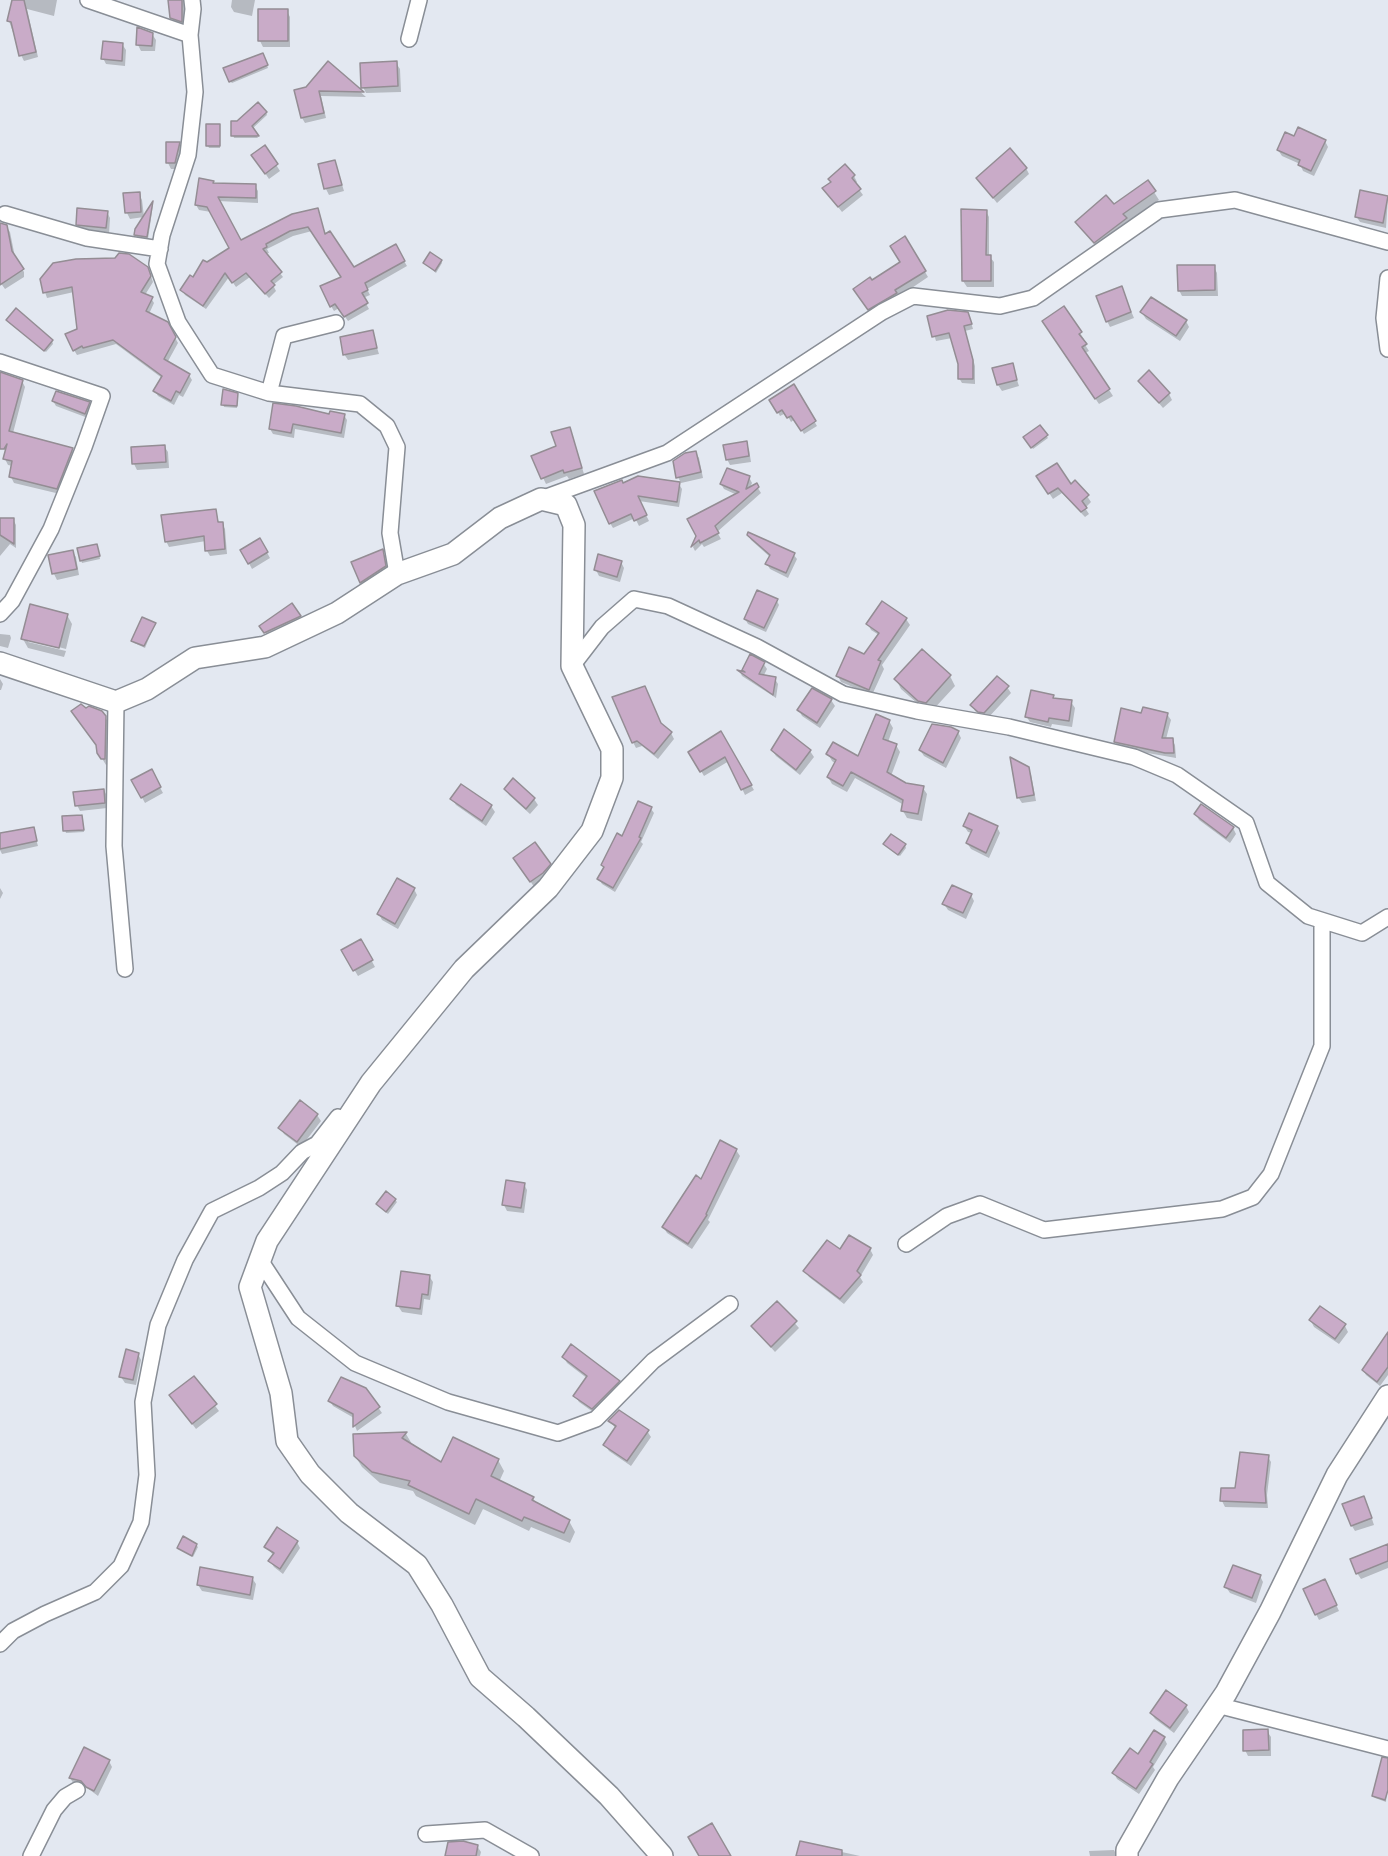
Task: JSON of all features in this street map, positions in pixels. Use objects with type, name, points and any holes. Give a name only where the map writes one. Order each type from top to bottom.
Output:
[{"type":"street","points":[[88,0],[190,35]]},
{"type":"street","points":[[192,0],[190,35],[195,92],[188,155],[157,264],[178,322],[212,375],[269,393],[360,404],[387,426],[397,447],[390,533],[397,574]]},
{"type":"street","points":[[410,39],[419,0]]},
{"type":"street","points":[[0,663],[116,702],[147,688],[195,658],[264,647],[337,613],[397,574],[453,554],[500,518],[541,499],[667,453],[872,318],[913,296],[1000,306],[1033,298],[1159,210],[1235,200],[1388,242]]},
{"type":"street","points":[[5,214],[87,238],[160,249]]},
{"type":"street","points":[[1388,280],[1384,318],[1388,349]]},
{"type":"street","points":[[269,393],[284,336],[336,323]]},
{"type":"street","points":[[0,362],[102,396],[51,529],[12,602],[0,614]]},
{"type":"street","points":[[541,499],[566,505],[574,525],[572,666],[612,749],[612,778],[592,831],[548,888],[464,969],[370,1085],[267,1241],[250,1287],[281,1393],[287,1441],[310,1474],[349,1513],[417,1565],[442,1605],[480,1677],[609,1796],[662,1856]]},
{"type":"street","points":[[572,666],[602,627],[634,598],[668,606],[757,647],[843,694],[917,711],[1009,728],[1134,757],[1177,775],[1246,823],[1267,883],[1308,916],[1362,933],[1388,917]]},
{"type":"street","points":[[116,702],[114,846],[125,969]]},
{"type":"street","points":[[906,1244],[947,1216],[980,1204],[1044,1230],[1222,1209],[1252,1197],[1271,1174],[1323,1046],[1322,921]]},
{"type":"street","points":[[0,1644],[13,1632],[29,1623],[95,1592],[121,1566],[141,1522],[147,1475],[143,1402],[158,1325],[184,1260],[212,1211],[259,1188],[282,1173],[302,1152],[317,1144],[360,1093],[370,1085]]},
{"type":"street","points":[[260,1260],[298,1318],[355,1363],[448,1402],[558,1433],[596,1419],[653,1361],[730,1304]]},
{"type":"street","points":[[1128,1856],[1127,1850],[1168,1778],[1218,1705],[1270,1612],[1337,1475],[1388,1396]]},
{"type":"street","points":[[1218,1705],[1388,1749]]},
{"type":"street","points":[[31,1856],[54,1810],[65,1797],[78,1790]]},
{"type":"street","points":[[426,1834],[485,1830],[531,1856]]},
{"type":"building","points":[[12,0],[24,0],[36,52],[19,56],[11,22],[7,21]]},
{"type":"building","points":[[168,0],[182,0],[182,22],[170,18]]},
{"type":"building","points":[[258,9],[288,9],[288,41],[258,41]]},
{"type":"building","points":[[137,27],[153,33],[152,46],[136,45]]},
{"type":"building","points":[[103,41],[123,43],[122,61],[101,59]]},
{"type":"building","points":[[263,53],[268,65],[229,82],[223,68]]},
{"type":"building","points":[[328,61],[364,92],[319,91],[324,113],[301,118],[294,90],[306,87]]},
{"type":"building","points":[[397,61],[398,86],[361,88],[360,63]]},
{"type":"building","points":[[258,102],[267,112],[252,126],[259,136],[231,136],[231,121],[237,121]]},
{"type":"building","points":[[206,124],[220,124],[220,146],[206,146]]},
{"type":"building","points":[[1298,127],[1326,140],[1311,171],[1298,165],[1300,160],[1277,150],[1285,132],[1294,136]]},
{"type":"building","points":[[166,142],[180,142],[175,163],[166,163]]},
{"type":"building","points":[[265,145],[278,164],[265,174],[251,155]]},
{"type":"building","points":[[1010,148],[1027,168],[993,198],[976,178]]},
{"type":"building","points":[[335,160],[342,185],[324,189],[318,164]]},
{"type":"building","points":[[845,164],[855,175],[852,178],[861,189],[838,207],[822,188],[831,182],[828,179]]},
{"type":"building","points":[[199,178],[214,181],[213,183],[256,184],[256,198],[218,197],[241,240],[292,214],[318,208],[325,234],[330,231],[354,267],[396,244],[405,261],[365,283],[368,290],[362,293],[368,303],[344,317],[335,304],[330,307],[320,286],[341,277],[308,227],[290,231],[266,244],[267,247],[263,249],[282,272],[271,281],[275,285],[265,294],[246,273],[232,283],[225,273],[203,306],[180,290],[190,275],[193,277],[203,260],[207,262],[229,248],[207,207],[195,205]]},
{"type":"building","points":[[1148,180],[1156,191],[1123,214],[1127,218],[1094,243],[1075,222],[1106,195],[1114,204]]},
{"type":"building","points":[[1360,190],[1388,196],[1383,223],[1355,217]]},
{"type":"building","points":[[140,192],[141,212],[125,213],[123,193]]},
{"type":"building","points":[[153,201],[147,237],[134,235],[135,229]]},
{"type":"building","points":[[77,208],[108,211],[106,228],[76,225]]},
{"type":"building","points":[[961,209],[987,210],[986,255],[991,255],[991,281],[962,281]]},
{"type":"building","points":[[0,223],[7,225],[12,251],[24,269],[0,285]]},
{"type":"building","points":[[905,236],[926,271],[895,290],[897,293],[868,310],[853,289],[870,277],[872,280],[900,262],[890,246]]},
{"type":"building","points":[[430,252],[442,260],[435,271],[423,263]]},
{"type":"building","points":[[119,253],[129,254],[148,267],[151,276],[141,292],[153,297],[146,311],[168,322],[176,337],[164,359],[190,374],[180,393],[176,391],[171,401],[153,391],[162,376],[113,340],[83,348],[82,346],[73,351],[65,334],[77,329],[72,287],[43,293],[40,279],[53,263],[76,259],[115,258]]},
{"type":"building","points":[[1177,265],[1215,265],[1215,290],[1178,291]]},
{"type":"building","points":[[1122,286],[1131,312],[1106,322],[1096,296]]},
{"type":"building","points":[[1151,297],[1187,320],[1176,336],[1140,312]]},
{"type":"building","points":[[1064,306],[1082,332],[1079,334],[1087,344],[1082,347],[1110,389],[1095,399],[1042,321]]},
{"type":"building","points":[[16,308],[53,340],[44,351],[6,320]]},
{"type":"building","points":[[948,310],[968,312],[972,324],[964,326],[973,360],[973,379],[958,379],[958,364],[949,333],[932,337],[927,316]]},
{"type":"building","points":[[373,330],[377,348],[343,355],[340,337]]},
{"type":"building","points":[[1013,363],[1017,380],[997,385],[992,368]]},
{"type":"building","points":[[1149,370],[1170,393],[1159,403],[1138,381]]},
{"type":"building","points":[[0,372],[23,380],[9,431],[73,448],[57,489],[9,477],[12,461],[3,459],[7,444],[4,449],[0,449]]},
{"type":"building","points":[[794,384],[816,421],[801,431],[791,416],[787,418],[782,410],[777,413],[769,400]]},
{"type":"building","points":[[223,389],[238,393],[237,406],[221,405]]},
{"type":"building","points":[[56,391],[90,402],[85,414],[52,401]]},
{"type":"building","points":[[273,403],[329,414],[330,411],[345,414],[341,433],[293,424],[291,433],[269,429]]},
{"type":"building","points":[[1040,425],[1048,435],[1031,448],[1023,437]]},
{"type":"building","points":[[570,427],[582,468],[564,473],[563,470],[541,479],[531,456],[556,446],[551,432]]},
{"type":"building","points":[[747,441],[749,456],[726,460],[723,445]]},
{"type":"building","points":[[165,445],[166,462],[132,464],[131,447]]},
{"type":"building","points":[[696,451],[701,472],[676,478],[673,461],[685,453]]},
{"type":"building","points":[[1057,463],[1071,484],[1075,480],[1089,495],[1082,501],[1087,508],[1081,512],[1058,488],[1048,494],[1036,476]]},
{"type":"building","points":[[727,468],[750,476],[746,489],[757,483],[759,487],[715,526],[719,533],[700,543],[699,540],[691,547],[696,536],[687,519],[739,492],[720,484]]},
{"type":"building","points":[[638,476],[680,482],[677,502],[638,496],[647,515],[634,521],[631,514],[609,524],[594,491]]},
{"type":"building","points":[[216,509],[218,522],[223,522],[225,549],[205,551],[204,536],[165,542],[161,515]]},
{"type":"building","points":[[0,518],[14,518],[14,544],[0,535]]},
{"type":"building","points":[[748,532],[795,553],[786,573],[765,564],[770,555],[747,535]]},
{"type":"building","points":[[260,538],[268,552],[248,564],[240,550]]},
{"type":"building","points":[[97,544],[100,556],[80,561],[77,548]]},
{"type":"building","points":[[383,549],[386,566],[360,583],[351,562]]},
{"type":"building","points":[[73,550],[77,569],[52,574],[48,555]]},
{"type":"building","points":[[598,554],[622,561],[617,577],[594,570]]},
{"type":"building","points":[[757,590],[778,599],[764,628],[744,619]]},
{"type":"building","points":[[882,601],[907,618],[878,660],[881,661],[869,690],[836,676],[849,647],[864,654],[879,633],[866,624]]},
{"type":"building","points":[[292,603],[301,616],[264,633],[259,626]]},
{"type":"building","points":[[30,604],[68,614],[59,648],[21,639]]},
{"type":"building","points":[[142,617],[156,623],[144,646],[131,641]]},
{"type":"building","points":[[922,649],[951,675],[926,703],[918,701],[894,679]]},
{"type":"building","points":[[750,654],[765,662],[759,674],[776,677],[773,695],[737,670],[745,672],[742,670]]},
{"type":"building","points":[[997,676],[1009,686],[984,713],[978,712],[970,705]]},
{"type":"building","points":[[645,686],[661,723],[672,732],[654,754],[637,741],[632,743],[612,697]]},
{"type":"building","points":[[812,688],[832,699],[817,723],[797,710]]},
{"type":"building","points":[[1031,690],[1054,695],[1053,698],[1072,700],[1069,721],[1049,718],[1048,722],[1025,717]]},
{"type":"building","points":[[81,704],[86,708],[89,706],[102,711],[106,716],[105,759],[101,759],[96,745],[71,711]]},
{"type":"building","points":[[1143,707],[1168,713],[1162,738],[1173,738],[1174,753],[1114,742],[1121,708],[1141,713]]},
{"type":"building","points":[[876,714],[890,720],[883,739],[897,744],[887,772],[906,783],[924,786],[918,814],[901,811],[903,800],[851,772],[843,786],[827,777],[836,760],[826,754],[833,742],[858,756]]},
{"type":"building","points":[[932,724],[951,727],[959,731],[943,763],[919,750]]},
{"type":"building","points":[[784,729],[811,750],[796,770],[771,750]]},
{"type":"building","points":[[721,731],[752,785],[741,790],[725,757],[700,772],[688,752]]},
{"type":"building","points":[[1010,757],[1029,767],[1034,795],[1017,798]]},
{"type":"building","points":[[152,769],[161,787],[141,798],[131,780]]},
{"type":"building","points":[[513,778],[535,798],[526,809],[504,789]]},
{"type":"building","points":[[461,784],[492,805],[482,821],[450,799]]},
{"type":"building","points":[[104,789],[105,803],[75,806],[73,792]]},
{"type":"building","points":[[638,801],[652,807],[639,837],[641,838],[613,888],[597,879],[604,867],[601,865],[617,833],[622,836]]},
{"type":"building","points":[[1201,804],[1234,827],[1226,838],[1194,814]]},
{"type":"building","points":[[969,813],[998,826],[986,853],[966,843],[972,830],[963,826]]},
{"type":"building","points":[[82,815],[84,830],[63,831],[62,816]]},
{"type":"building","points":[[34,827],[37,841],[0,849],[0,833]]},
{"type":"building","points":[[891,834],[906,844],[898,855],[883,844]]},
{"type":"building","points":[[535,842],[551,864],[530,882],[513,858]]},
{"type":"building","points":[[397,878],[415,888],[395,924],[377,914]]},
{"type":"building","points":[[952,885],[972,894],[963,913],[942,904]]},
{"type":"building","points":[[361,939],[373,960],[353,971],[341,950]]},
{"type":"building","points":[[300,1100],[318,1114],[297,1142],[278,1128]]},
{"type":"building","points":[[720,1140],[737,1149],[707,1215],[688,1244],[662,1227],[696,1175],[701,1179]]},
{"type":"building","points":[[506,1180],[525,1183],[521,1208],[502,1205]]},
{"type":"building","points":[[386,1191],[396,1199],[386,1212],[376,1204]]},
{"type":"building","points":[[849,1235],[871,1248],[857,1271],[861,1275],[840,1299],[803,1271],[827,1240],[840,1249]]},
{"type":"building","points":[[401,1271],[430,1275],[428,1295],[422,1294],[420,1309],[396,1306]]},
{"type":"building","points":[[777,1301],[797,1321],[771,1347],[751,1326]]},
{"type":"building","points":[[1320,1306],[1346,1324],[1335,1339],[1309,1320]]},
{"type":"building","points":[[1388,1332],[1388,1367],[1377,1382],[1362,1370]]},
{"type":"building","points":[[571,1344],[620,1381],[592,1409],[573,1396],[587,1376],[562,1357]]},
{"type":"building","points":[[126,1349],[139,1353],[133,1380],[119,1377]]},
{"type":"building","points":[[194,1376],[217,1404],[192,1424],[169,1395]]},
{"type":"building","points":[[341,1377],[366,1388],[380,1407],[353,1427],[353,1414],[328,1401]]},
{"type":"building","points":[[619,1410],[649,1430],[627,1461],[603,1445],[616,1426],[608,1421]]},
{"type":"building","points":[[407,1432],[402,1438],[441,1462],[453,1437],[499,1459],[491,1476],[534,1497],[532,1500],[570,1520],[564,1533],[524,1517],[522,1521],[476,1499],[469,1514],[408,1485],[410,1481],[372,1472],[354,1456],[353,1434]]},
{"type":"building","points":[[1240,1452],[1269,1455],[1265,1489],[1266,1503],[1220,1501],[1221,1488],[1235,1488]]},
{"type":"building","points":[[1364,1496],[1372,1518],[1351,1526],[1342,1504]]},
{"type":"building","points":[[277,1527],[298,1541],[280,1569],[268,1561],[274,1553],[264,1547]]},
{"type":"building","points":[[183,1536],[197,1544],[192,1556],[177,1548]]},
{"type":"building","points":[[1388,1544],[1388,1561],[1356,1574],[1350,1559]]},
{"type":"building","points":[[1233,1565],[1261,1575],[1252,1598],[1224,1587]]},
{"type":"building","points":[[200,1567],[253,1577],[250,1595],[197,1585]]},
{"type":"building","points":[[1325,1579],[1337,1605],[1315,1615],[1303,1589]]},
{"type":"building","points":[[1166,1690],[1187,1705],[1170,1728],[1150,1713]]},
{"type":"building","points":[[1268,1729],[1269,1750],[1243,1751],[1243,1730]]},
{"type":"building","points":[[1154,1730],[1165,1737],[1150,1762],[1153,1764],[1136,1789],[1112,1773],[1130,1748],[1138,1754]]},
{"type":"building","points":[[84,1747],[110,1760],[94,1791],[81,1781],[69,1778]]},
{"type":"building","points":[[1382,1757],[1388,1758],[1388,1790],[1385,1800],[1372,1796]]},
{"type":"building","points":[[712,1823],[731,1856],[699,1856],[688,1837]]},
{"type":"building","points":[[463,1841],[478,1845],[476,1856],[445,1856],[448,1842]]},
{"type":"building","points":[[800,1841],[842,1850],[842,1856],[796,1856]]}]
